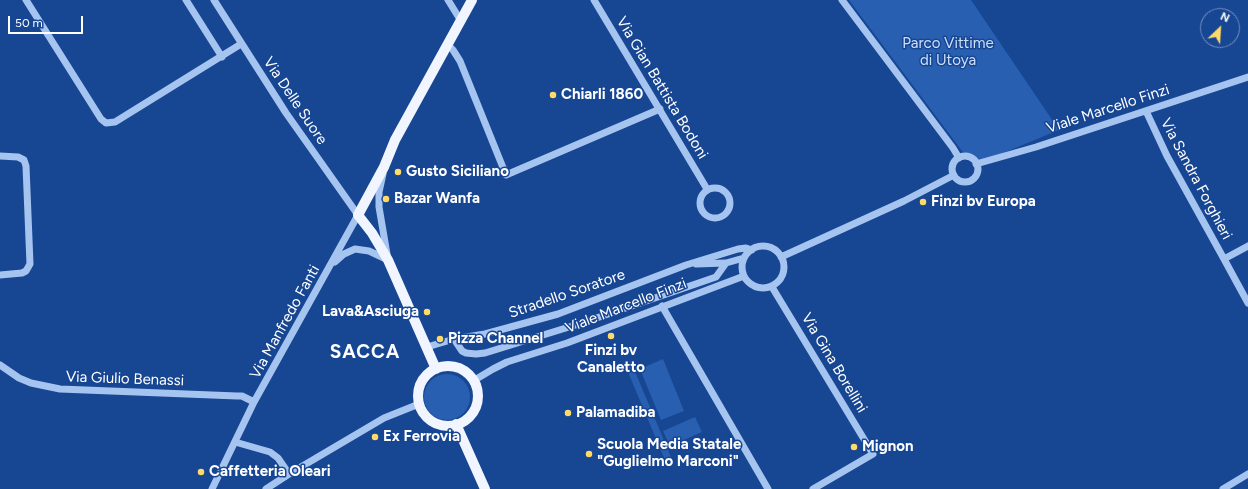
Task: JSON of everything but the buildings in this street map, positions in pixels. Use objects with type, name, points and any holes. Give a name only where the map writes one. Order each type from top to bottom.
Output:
[{"type":"main road","points":[[436,369],[388,260],[372,233],[358,215],[384,167],[396,140],[472,0]]},
{"type":"main road","points":[[448,366],[465,372],[473,381],[477,390],[476,405],[469,417],[456,424],[442,425],[436,423],[425,415],[419,404],[418,392],[426,376],[436,369],[448,366]]},
{"type":"main road","points":[[456,424],[485,489]]},
{"type":"street","points":[[26,0],[101,119],[106,123],[115,122],[241,44]]},
{"type":"street","points":[[186,0],[222,57]]},
{"type":"street","name":"Via Delle Suore","points":[[214,0],[286,113],[358,215]]},
{"type":"street","points":[[448,0],[461,20]]},
{"type":"street","name":"Via Gian Battista Bodoni","points":[[594,0],[707,189]]},
{"type":"street","points":[[842,0],[959,158]]},
{"type":"street","points":[[448,45],[460,62],[506,175],[660,109]]},
{"type":"street","name":"Viale Marcello Finzi","points":[[976,164],[1036,147],[1248,77]]},
{"type":"street","name":"Via Sandra Forghieri","points":[[1146,111],[1167,156],[1248,303]]},
{"type":"street","points":[[0,156],[18,157],[24,160],[26,166],[30,264],[26,271],[22,273],[0,275]]},
{"type":"street","points":[[967,156],[976,164],[977,172],[972,179],[964,182],[954,175],[952,167],[955,160],[959,158],[967,156]]},
{"type":"street","points":[[384,167],[379,192],[379,207],[388,260]]},
{"type":"street","points":[[781,257],[904,202],[954,175]]},
{"type":"street","points":[[714,187],[721,189],[727,194],[730,200],[729,208],[725,214],[711,218],[700,208],[699,201],[702,194],[707,189],[714,187]]},
{"type":"street","name":"Via Manfredo Fanti","points":[[212,489],[254,402],[358,215]]},
{"type":"street","points":[[762,246],[767,247],[776,251],[781,257],[784,264],[783,276],[780,281],[772,287],[757,288],[744,276],[742,264],[744,258],[752,250],[762,246]]},
{"type":"street","name":"Via Sandra Forghieri","points":[[1224,259],[1248,246]]},
{"type":"street","name":"Stradello Soratore","points":[[426,347],[454,339],[485,334],[558,314],[686,264],[746,248],[752,250]]},
{"type":"street","points":[[331,266],[344,254],[355,249],[369,251],[388,260]]},
{"type":"street","name":"Stradello Soratore","points":[[686,264],[726,263],[744,258]]},
{"type":"street","name":"Stradello Soratore","points":[[454,339],[462,351],[466,353],[485,353],[582,323],[716,277],[726,263]]},
{"type":"street","name":"Viale Marcello Finzi","points":[[473,381],[507,362],[567,343],[744,276]]},
{"type":"street","name":"Via Gina Borellini","points":[[772,287],[873,454],[813,489]]},
{"type":"street","points":[[662,306],[768,489]]},
{"type":"street","name":"Via Giulio Benassi","points":[[0,365],[19,378],[31,383],[60,389],[242,396],[254,402]]},
{"type":"street","points":[[266,489],[384,418],[419,404]]},
{"type":"street","points":[[235,442],[270,452],[280,460],[289,474]]},
{"type":"street","points":[[1223,489],[1248,474]]},
{"type":"green space","name":"Parco Vittime di Utoya","points":[[849,0],[971,0],[1059,130],[981,162],[962,151]]},
{"type":"green space","points":[[663,359],[684,411],[661,420],[640,369]]},
{"type":"green space","points":[[631,362],[671,457],[665,460],[625,365]]},
{"type":"green space","points":[[443,374],[451,374],[460,378],[466,384],[470,397],[466,410],[460,416],[451,420],[443,420],[434,416],[428,410],[424,401],[424,393],[428,384],[434,378]]},
{"type":"green space","points":[[695,417],[702,432],[670,446],[663,431]]},
{"type":"place","name":"Chiarli 1860","points":[[553,95]]},
{"type":"place","name":"Gusto Siciliano","points":[[398,172]]},
{"type":"place","name":"Bazar Wanfa","points":[[386,199]]},
{"type":"place","name":"Finzi bv Europa","points":[[923,202]]},
{"type":"place","name":"Lava&Asciuga","points":[[427,312]]},
{"type":"place","name":"Finzi bv Canaletto","points":[[611,336]]},
{"type":"place","name":"Pizza Channel","points":[[440,339]]},
{"type":"place","name":"Palamadiba","points":[[568,413]]},
{"type":"place","name":"Ex Ferrovia","points":[[375,437]]},
{"type":"place","name":"Mignon","points":[[854,447]]},
{"type":"place","name":"Scuola Media Statale \"Guglielmo Marconi\"","points":[[589,454]]},
{"type":"place","name":"Caffetteria Oleari","points":[[201,472]]},
{"type":"district","name":"SACCA","points":[[365,352]]}]
